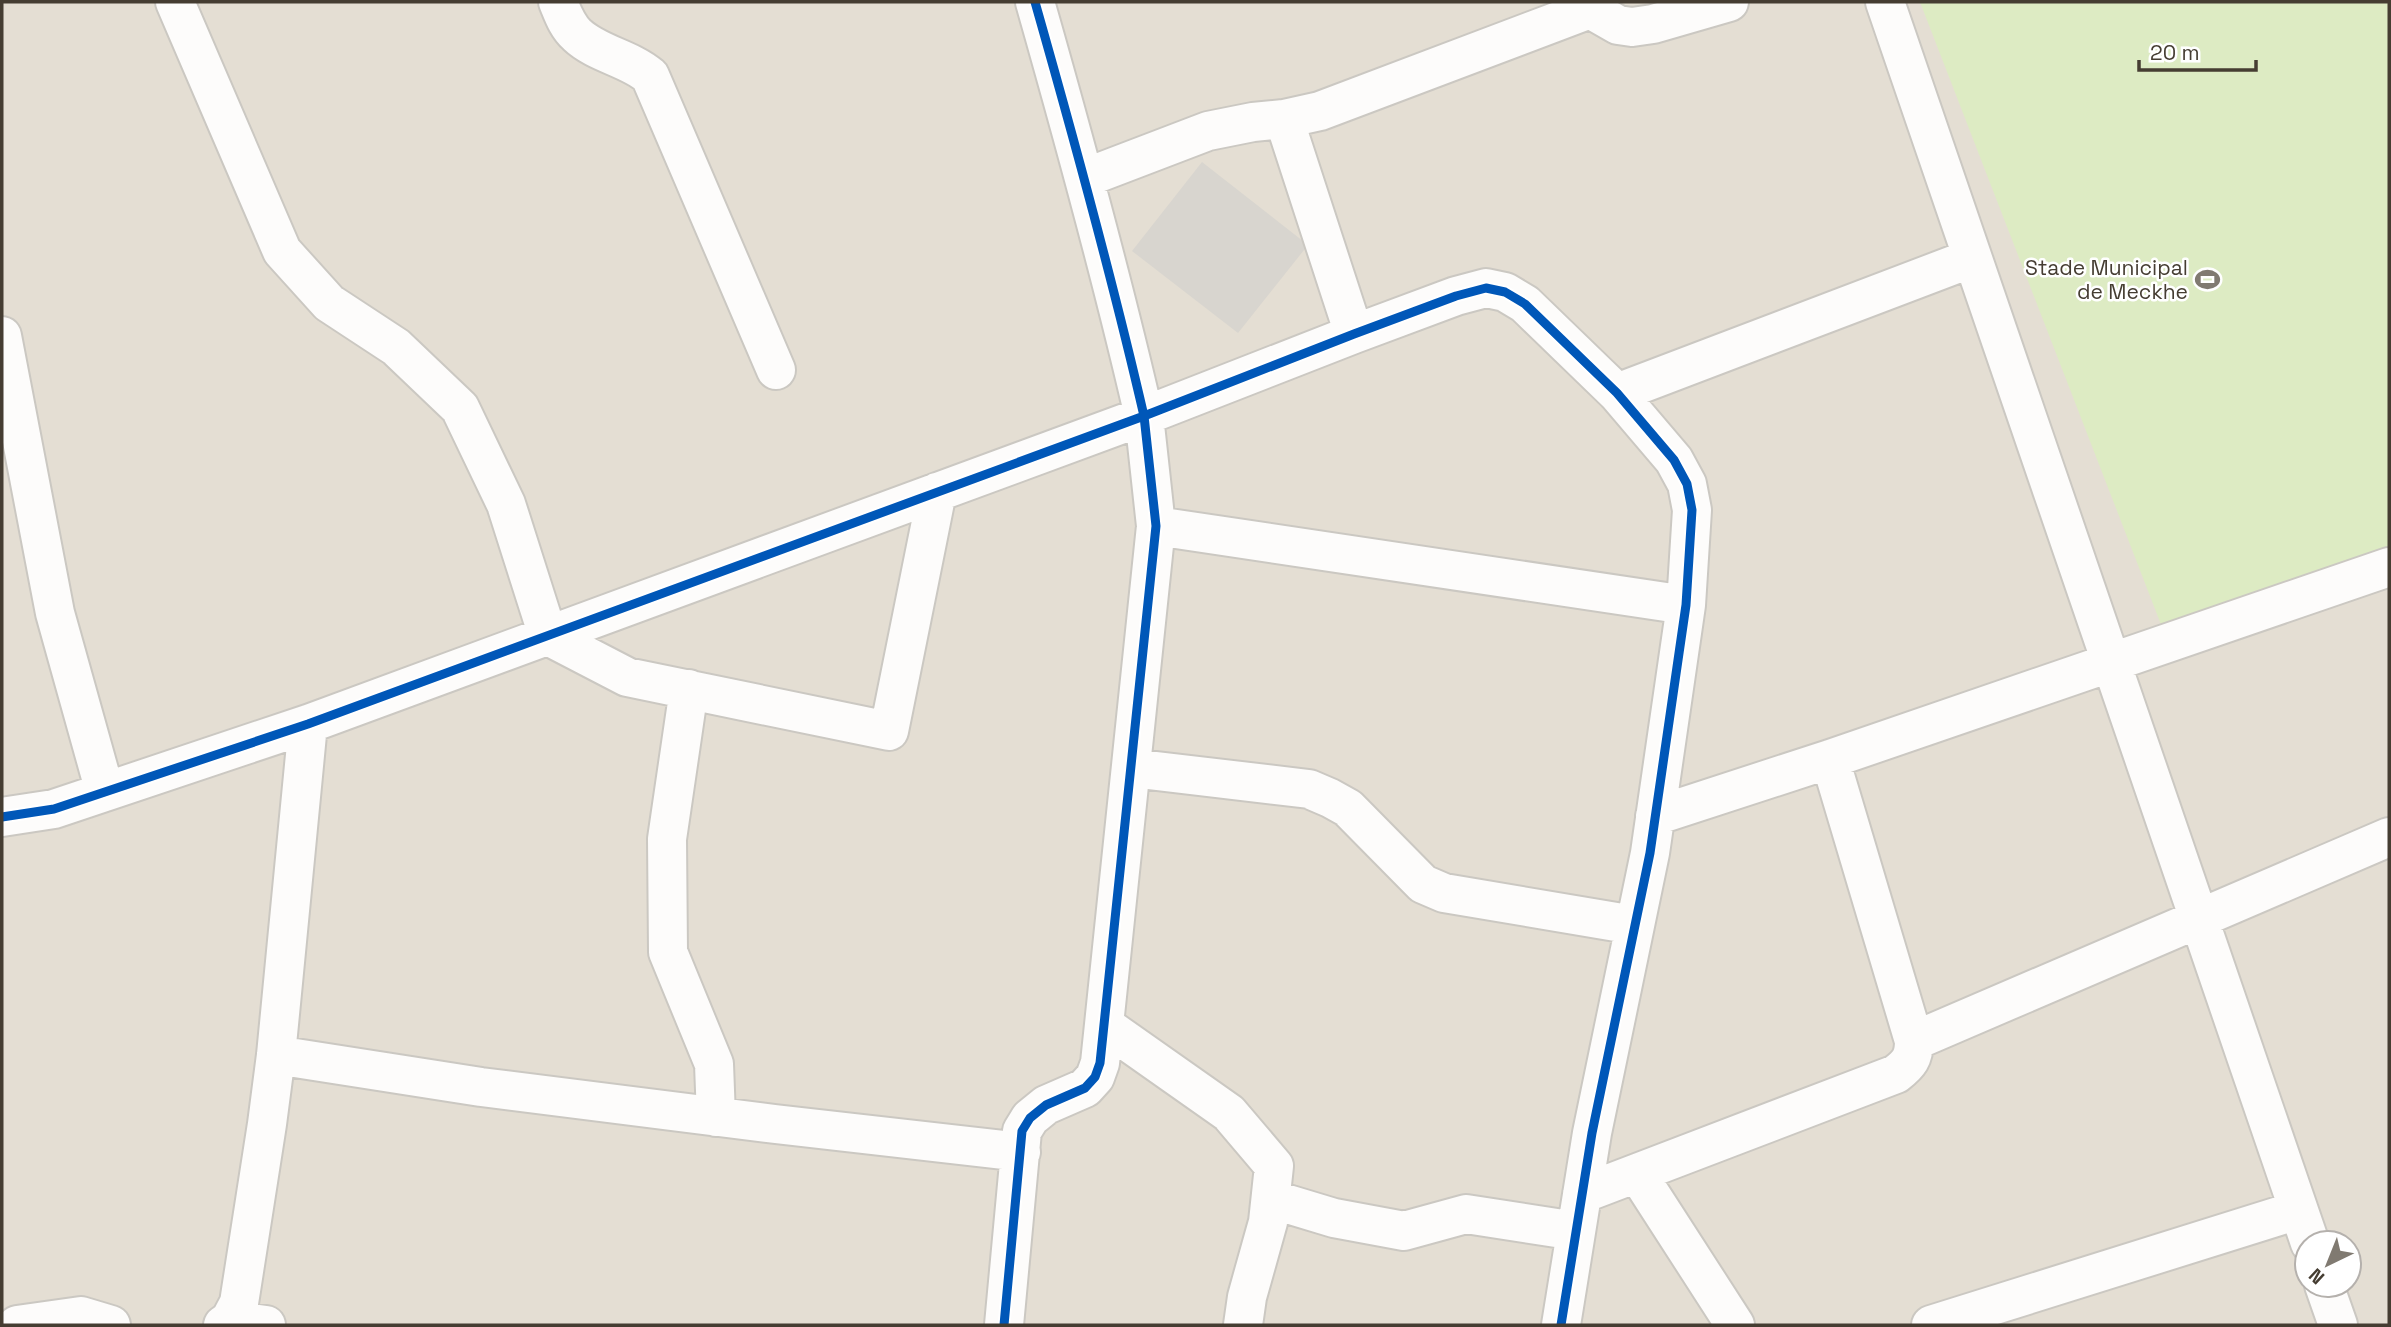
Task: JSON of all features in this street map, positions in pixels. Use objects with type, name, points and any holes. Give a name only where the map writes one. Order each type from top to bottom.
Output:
[{"type":"street","points":[[175,2],[282,251],[329,303],[396,347],[460,408],[506,504],[548,636],[627,677],[889,731],[937,492]]},
{"type":"street","points":[[558,2],[567,24],[576,35],[641,68],[650,76],[776,370]]},
{"type":"street","points":[[1003,1325],[1022,1131],[1030,1118],[1045,1105],[1085,1088],[1100,1063],[1156,526],[1144,416],[1085,177],[1035,2]]},
{"type":"street","points":[[1085,177],[1209,131],[1321,111],[1588,5],[1618,25],[1632,27],[1653,24],[1729,2]]},
{"type":"street","points":[[1885,2],[2304,1226],[1931,1325]]},
{"type":"street","points":[[1284,119],[1354,334]]},
{"type":"street","points":[[1617,393],[1972,258]]},
{"type":"street","points":[[2,817],[54,809],[308,724],[1144,416],[1456,296],[1486,288],[1505,292],[1525,304],[1617,393],[1674,460],[1687,484],[1692,510],[1686,606],[1650,853],[1582,1194],[1561,1325]]},
{"type":"street","points":[[2,336],[55,613],[105,792]]},
{"type":"street","points":[[1156,526],[1686,606]]},
{"type":"street","points":[[1655,816],[1830,759],[2389,567]]},
{"type":"street","points":[[688,689],[667,839],[668,952],[714,1064],[716,1116]]},
{"type":"street","points":[[239,1323],[239,1303],[268,1124],[276,1055],[308,724]]},
{"type":"street","points":[[1582,1194],[1896,1074],[1907,1066],[1914,1055],[1914,1041],[1830,759]]},
{"type":"street","points":[[1131,768],[1309,789],[1348,808],[1423,884],[1444,893],[1634,925]]},
{"type":"street","points":[[1914,1041],[2389,837]]},
{"type":"street","points":[[1104,1024],[1229,1113],[1274,1166],[1268,1222],[1247,1297],[1243,1325]]},
{"type":"street","points":[[276,1055],[481,1087],[1021,1152]]},
{"type":"street","points":[[1637,1173],[1735,1325]]},
{"type":"street","points":[[1271,1199],[1334,1218],[1404,1231],[1466,1214],[1576,1231]]},
{"type":"street","points":[[2329,1299],[2338,1325]]},
{"type":"street","points":[[17,1325],[81,1317],[111,1325]]},
{"type":"shaded area","points":[[2,2],[2389,2],[2389,1325],[2,1325]]},
{"type":"green space","name":"Stade Municipal de Meckhe","points":[[1920,2],[2389,2],[2389,556],[2167,640]]},
{"type":"building","points":[[1202,162],[1308,245],[1238,333],[1132,251]]},
{"type":"cycle path","points":[[2,817],[54,809],[308,724],[1144,416],[1092,208],[1035,2]]},
{"type":"cycle path","points":[[1004,1325],[1022,1131],[1030,1118],[1046,1105],[1085,1088],[1095,1077],[1100,1063],[1156,526],[1144,416],[1354,334],[1456,296],[1486,288],[1505,292],[1525,304],[1617,393],[1674,460],[1687,484],[1692,510],[1686,605],[1650,853],[1592,1133],[1561,1325]]},
{"type":"place","name":"Stade Municipal de Meckhe","points":[[2208,279]]}]
